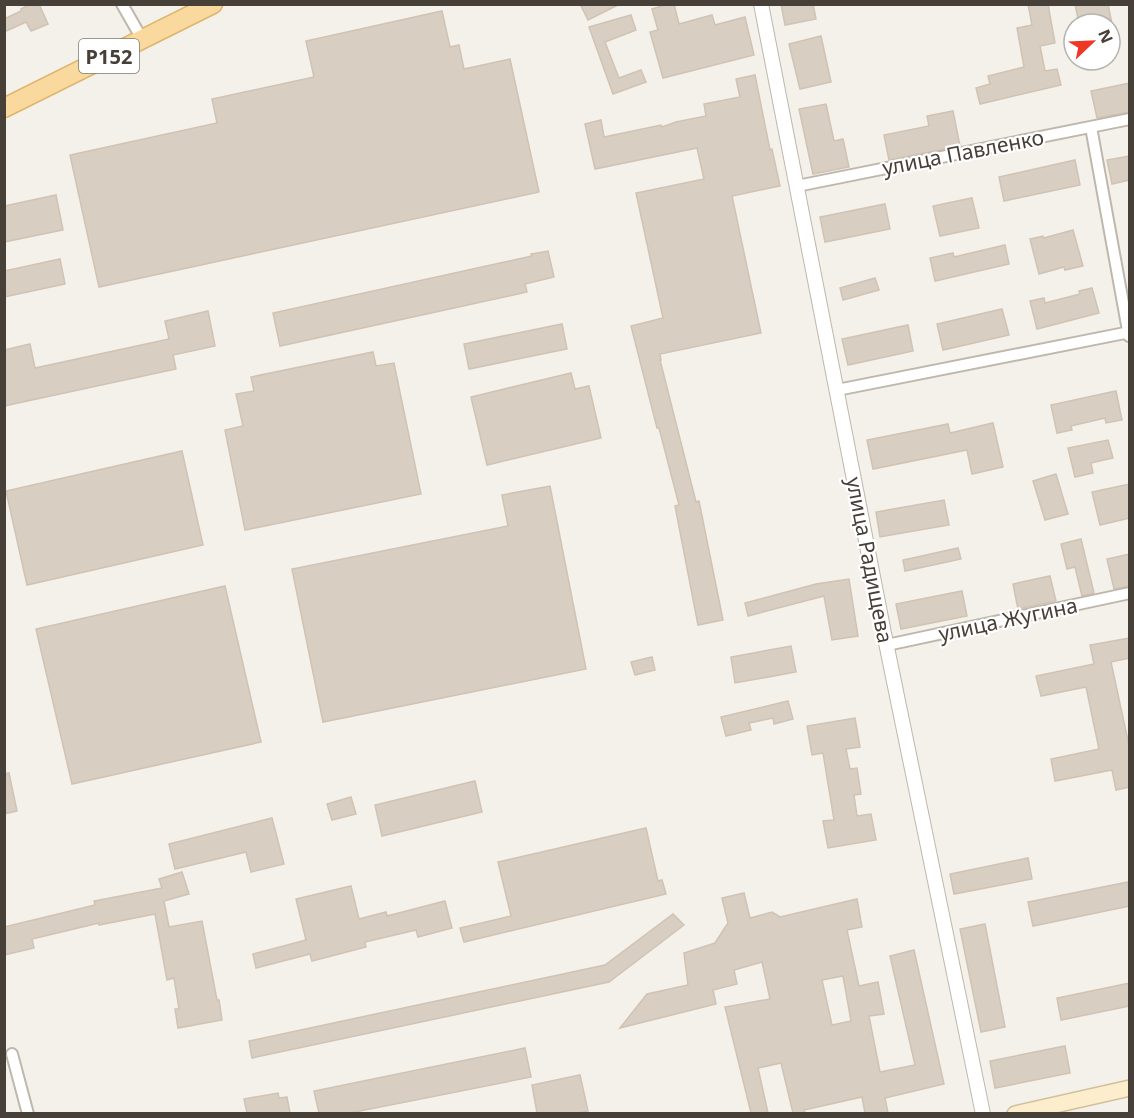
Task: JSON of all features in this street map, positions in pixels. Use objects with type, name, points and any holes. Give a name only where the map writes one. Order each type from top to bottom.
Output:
[{"type":"main road","name":"Р152","points":[[4,108],[213,4]]},
{"type":"main road","points":[[1015,1113],[1130,1088]]},
{"type":"main road","points":[[1061,1113],[1130,1098]]},
{"type":"street","points":[[122,4],[142,39]]},
{"type":"street","name":"улица Радищева","points":[[761,4],[886,645],[983,1113]]},
{"type":"street","name":"улица Павленко","points":[[797,186],[1130,119]]},
{"type":"street","points":[[837,390],[1129,333],[1091,127]]},
{"type":"street","name":"улица Жугина","points":[[886,645],[1130,593]]},
{"type":"street","points":[[12,1054],[28,1113]]},
{"type":"building","points":[[31,4],[39,4],[48,24],[31,31],[26,22],[4,32],[4,19]]},
{"type":"building","points":[[580,4],[620,4],[588,20]]},
{"type":"building","points":[[674,4],[679,24],[712,15],[715,25],[745,17],[754,55],[663,78],[650,32],[658,30],[652,9]]},
{"type":"building","points":[[781,4],[813,4],[816,19],[785,25]]},
{"type":"building","points":[[1028,4],[1048,4],[1055,43],[1040,46],[1045,71],[1057,69],[1061,85],[980,104],[976,88],[990,84],[988,76],[1024,67],[1017,28],[1032,25]]},
{"type":"building","points":[[1075,4],[1108,4],[1110,12],[1077,12]]},
{"type":"building","points":[[442,11],[450,47],[459,45],[464,69],[510,59],[539,192],[99,287],[70,155],[217,123],[212,99],[314,77],[306,41]]},
{"type":"building","points":[[631,15],[636,30],[605,42],[619,78],[641,70],[646,82],[613,94],[589,27]]},
{"type":"building","points":[[821,36],[831,82],[800,89],[789,44]]},
{"type":"building","points":[[755,75],[770,150],[772,149],[780,186],[732,196],[761,333],[660,354],[696,502],[699,501],[723,620],[698,625],[675,506],[679,505],[631,326],[663,318],[636,193],[704,179],[697,148],[595,169],[585,124],[601,120],[604,137],[661,125],[662,127],[706,116],[704,104],[740,97],[736,79]]},
{"type":"building","points":[[1130,83],[1130,112],[1097,118],[1091,91]]},
{"type":"building","points":[[826,104],[834,141],[843,139],[849,167],[813,174],[799,109]]},
{"type":"building","points":[[953,111],[960,146],[889,160],[884,135],[929,126],[927,116]]},
{"type":"building","points":[[1130,156],[1130,180],[1112,184],[1107,160]]},
{"type":"building","points":[[1075,160],[1080,185],[1004,201],[999,177]]},
{"type":"building","points":[[56,195],[63,230],[4,242],[4,206]]},
{"type":"building","points":[[972,198],[979,228],[940,236],[933,206]]},
{"type":"building","points":[[885,204],[890,229],[825,242],[820,217]]},
{"type":"building","points":[[1073,230],[1083,266],[1065,270],[1064,267],[1039,274],[1030,239],[1043,236],[1044,238]]},
{"type":"building","points":[[1005,245],[1009,264],[935,281],[930,258],[953,253],[954,257]]},
{"type":"building","points":[[548,251],[554,277],[525,284],[527,292],[280,346],[273,313]]},
{"type":"building","points":[[60,259],[65,284],[4,297],[4,271]]},
{"type":"building","points":[[875,278],[879,290],[843,300],[840,288]]},
{"type":"building","points":[[1092,288],[1099,313],[1037,329],[1030,301],[1044,298],[1045,303],[1080,294],[1079,291]]},
{"type":"building","points":[[1002,309],[1009,335],[943,350],[937,324]]},
{"type":"building","points":[[208,311],[215,346],[173,355],[176,369],[4,406],[4,350],[30,344],[35,368],[169,339],[165,321]]},
{"type":"building","points":[[562,324],[567,349],[469,369],[464,344]]},
{"type":"building","points":[[908,325],[913,351],[848,365],[842,339]]},
{"type":"building","points":[[373,352],[376,366],[394,363],[421,494],[245,530],[225,430],[243,426],[236,394],[254,391],[251,377]]},
{"type":"building","points":[[571,373],[575,389],[589,386],[601,438],[487,465],[471,397]]},
{"type":"building","points":[[1116,391],[1122,420],[1106,423],[1105,418],[1071,426],[1072,430],[1057,433],[1051,405]]},
{"type":"building","points":[[993,423],[1003,467],[972,474],[967,450],[873,469],[867,440],[948,424],[950,433]]},
{"type":"building","points":[[1108,440],[1113,458],[1091,463],[1093,473],[1075,477],[1068,448]]},
{"type":"building","points":[[182,451],[203,545],[27,585],[6,491]]},
{"type":"building","points":[[1056,474],[1068,514],[1045,520],[1033,481]]},
{"type":"building","points":[[1130,484],[1130,518],[1100,525],[1092,492]]},
{"type":"building","points":[[550,486],[586,669],[323,722],[292,569],[508,526],[502,495]]},
{"type":"building","points":[[944,500],[949,525],[880,537],[876,512]]},
{"type":"building","points":[[1081,539],[1094,593],[1082,596],[1075,567],[1067,569],[1061,544]]},
{"type":"building","points":[[958,548],[961,559],[905,571],[903,560]]},
{"type":"building","points":[[1130,554],[1130,586],[1114,589],[1107,559]]},
{"type":"building","points":[[1050,576],[1056,601],[1018,609],[1013,584]]},
{"type":"building","points":[[849,579],[858,636],[832,640],[824,596],[748,616],[745,603],[816,584]]},
{"type":"building","points":[[225,586],[261,742],[72,784],[36,629]]},
{"type":"building","points":[[962,591],[967,616],[901,629],[896,604]]},
{"type":"building","points":[[1130,638],[1130,658],[1111,662],[1130,750],[1130,787],[1116,790],[1112,770],[1055,781],[1051,759],[1099,749],[1086,687],[1041,696],[1036,676],[1094,664],[1090,645]]},
{"type":"building","points":[[791,646],[796,672],[735,683],[731,657]]},
{"type":"building","points":[[652,657],[655,670],[635,675],[631,662]]},
{"type":"building","points":[[788,701],[793,719],[774,724],[773,718],[749,723],[751,730],[726,736],[721,717]]},
{"type":"building","points":[[855,718],[860,747],[846,749],[850,769],[857,768],[861,794],[854,795],[857,816],[871,814],[876,840],[828,848],[823,821],[834,820],[823,753],[812,755],[807,726]]},
{"type":"building","points":[[9,773],[17,811],[4,814],[4,774]]},
{"type":"building","points":[[475,781],[482,812],[382,836],[375,805]]},
{"type":"building","points":[[351,797],[356,814],[332,820],[327,804]]},
{"type":"building","points":[[272,818],[284,864],[251,872],[246,852],[175,869],[169,844]]},
{"type":"building","points":[[646,828],[658,881],[662,880],[666,894],[464,942],[460,928],[511,916],[498,862]]},
{"type":"building","points":[[1028,858],[1032,879],[954,894],[950,874]]},
{"type":"building","points":[[182,872],[189,894],[164,901],[169,927],[202,921],[222,1020],[178,1028],[175,1009],[179,1009],[174,978],[167,980],[155,914],[99,925],[99,923],[32,939],[34,948],[4,955],[4,927],[95,905],[94,901],[162,888],[159,879]]},
{"type":"building","points":[[1128,882],[1130,906],[1033,926],[1028,902]]},
{"type":"building","points":[[351,886],[359,919],[386,912],[387,916],[445,901],[452,928],[418,937],[416,930],[365,942],[366,947],[312,961],[310,954],[256,968],[253,954],[306,940],[296,899]]},
{"type":"building","points":[[744,893],[750,918],[772,912],[780,917],[857,899],[862,927],[847,930],[859,986],[878,982],[884,1014],[869,1016],[880,1072],[915,1065],[890,956],[914,950],[944,1084],[885,1098],[888,1113],[865,1113],[862,1097],[804,1110],[805,1113],[793,1113],[781,1063],[758,1068],[768,1113],[751,1113],[725,1007],[770,999],[762,962],[734,970],[737,984],[713,990],[716,1004],[620,1028],[647,994],[688,985],[684,953],[715,943],[728,923],[722,898]],"holes":[[[843,976],[851,1021],[832,1025],[822,980]]]},
{"type":"building","points":[[673,914],[684,925],[609,982],[252,1058],[249,1041],[605,965]]},
{"type":"building","points":[[985,924],[1005,1027],[981,1032],[960,929]]},
{"type":"building","points":[[1130,983],[1130,1006],[1061,1020],[1057,998]]},
{"type":"building","points":[[1065,1046],[1070,1073],[995,1088],[990,1061]]},
{"type":"building","points":[[525,1048],[531,1077],[350,1113],[319,1113],[314,1091]]},
{"type":"building","points":[[580,1075],[588,1111],[537,1113],[532,1085]]},
{"type":"building","points":[[278,1093],[279,1098],[287,1097],[290,1113],[247,1113],[244,1099]]}]
